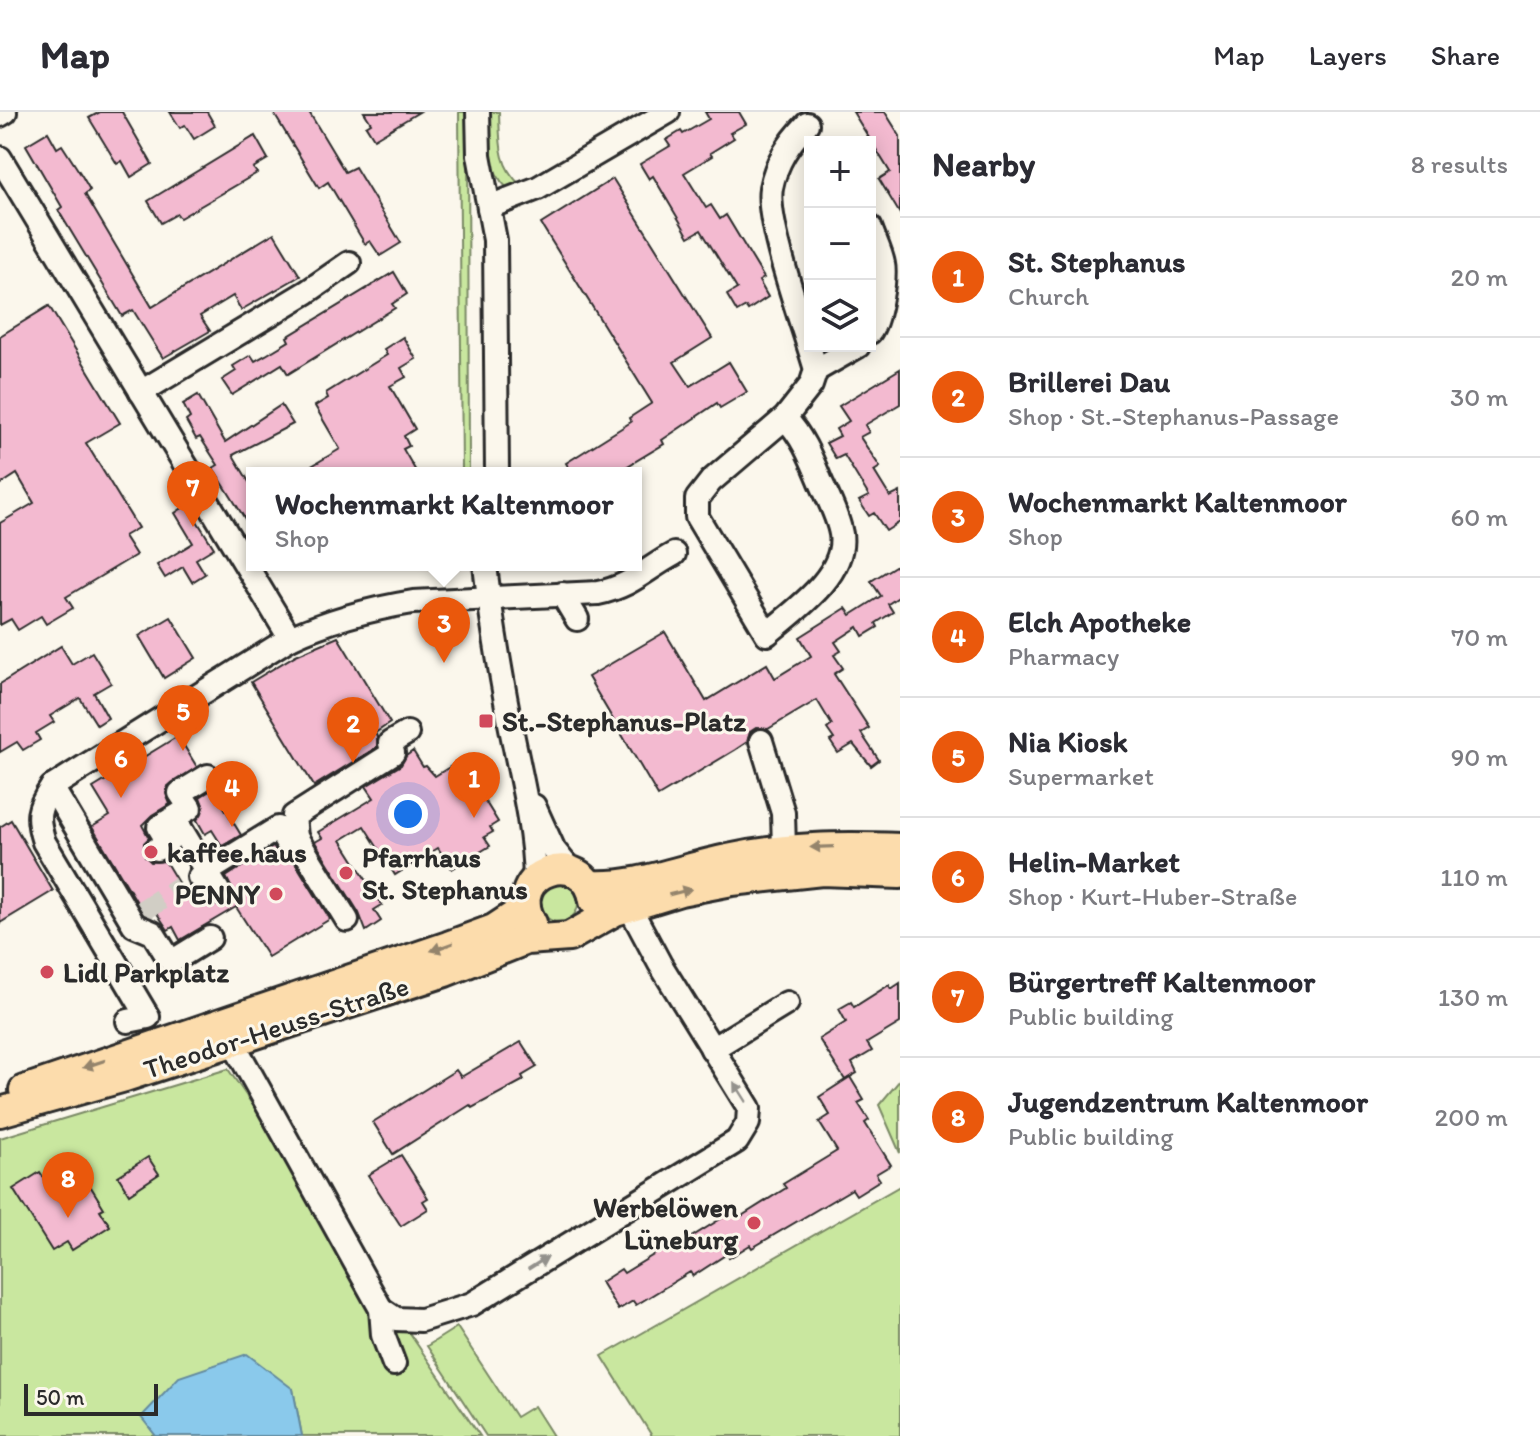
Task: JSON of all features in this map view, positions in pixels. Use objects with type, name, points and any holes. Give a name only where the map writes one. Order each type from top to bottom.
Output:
[{"type":"main road","points":[[550,936],[538,930],[530,920],[526,897],[535,880],[552,870],[612,887],[784,849],[820,846],[900,848]]},
{"type":"main road","name":"Theodor-Heuss-Straße","points":[[0,1099],[60,1075],[445,972],[517,943],[550,936],[569,937],[629,906],[680,891],[788,873],[859,871],[900,874]]},
{"type":"main road","points":[[580,878],[594,907],[585,927]]},
{"type":"main road","name":"Theodor-Heuss-Straße","points":[[0,1112],[125,1077],[227,1032],[494,929],[526,908]]},
{"type":"street","points":[[478,112],[479,155],[495,240],[497,467]]},
{"type":"street","points":[[489,207],[538,188],[668,112]]},
{"type":"street","points":[[785,418],[800,434],[842,536],[836,562],[821,585],[767,634],[697,517],[697,499],[711,481],[785,418],[811,385],[816,370],[774,227],[770,192],[776,169],[788,145],[813,126]]},
{"type":"street","points":[[0,158],[246,565]]},
{"type":"street","points":[[484,467],[484,239],[489,207]]},
{"type":"street","points":[[876,243],[890,295],[876,324]]},
{"type":"street","points":[[141,392],[307,292],[349,263]]},
{"type":"street","points":[[816,370],[848,352]]},
{"type":"street","points":[[128,1021],[148,1017],[44,842],[38,824],[40,805],[52,787],[290,638],[344,617],[413,602],[598,593],[617,589],[674,554]]},
{"type":"street","points":[[249,571],[290,638]]},
{"type":"street","points":[[487,571],[494,597],[505,694],[535,857],[535,880]]},
{"type":"street","points":[[494,597],[496,571]]},
{"type":"street","points":[[562,594],[577,619]]},
{"type":"street","points":[[347,920],[296,837],[294,816],[393,753],[390,743],[407,733]]},
{"type":"street","points":[[761,741],[783,813],[784,849]]},
{"type":"street","points":[[157,849],[168,842],[159,827],[190,808],[180,793],[208,776]]},
{"type":"street","points":[[522,779],[554,850],[580,878]]},
{"type":"street","points":[[52,787],[136,914],[134,925],[153,933],[171,962],[210,938]]},
{"type":"street","points":[[174,818],[202,874],[219,892]]},
{"type":"street","points":[[202,874],[278,828],[287,843],[296,837]]},
{"type":"street","points":[[381,1309],[396,1319],[421,1320],[472,1304],[737,1141],[748,1123],[749,1108],[660,964],[629,906]]},
{"type":"street","points":[[100,936],[136,914]]},
{"type":"street","points":[[712,1049],[787,1003]]},
{"type":"street","points":[[227,1032],[381,1309],[383,1335],[394,1364]]},
{"type":"green space","points":[[459,112],[468,112],[469,467],[462,467]]},
{"type":"green space","points":[[488,112],[499,112],[504,162],[522,186],[507,188],[495,171],[490,153]]},
{"type":"green space","points":[[559,884],[572,890],[578,903],[572,916],[559,922],[546,916],[540,903],[546,890]]},
{"type":"green space","points":[[228,1069],[480,1436],[302,1436],[293,1389],[142,1417],[156,1436],[0,1436],[0,1138]]},
{"type":"green space","points":[[900,1080],[900,1153],[879,1105]]},
{"type":"green space","points":[[900,1186],[900,1436],[652,1436],[602,1356]]},
{"type":"green space","points":[[457,1327],[516,1417],[534,1406],[553,1436],[486,1436],[427,1346]]},
{"type":"water","points":[[247,1354],[293,1389],[302,1436],[156,1436],[141,1417],[179,1377]]},
{"type":"building","points":[[100,112],[122,112],[152,164],[131,177],[122,161],[117,164],[89,118]]},
{"type":"building","points":[[170,112],[207,112],[215,126],[194,139],[185,125],[180,128]]},
{"type":"building","points":[[273,112],[309,112],[345,172],[355,167],[401,243],[380,256],[370,241],[365,244],[328,182],[319,188]]},
{"type":"building","points":[[364,112],[419,112],[374,139],[366,126],[371,123]]},
{"type":"building","points":[[705,112],[739,112],[746,124],[730,133],[734,138],[710,153],[712,156],[684,173],[706,208],[711,205],[720,219],[726,215],[764,278],[759,281],[768,297],[748,310],[746,307],[737,312],[727,295],[737,289],[701,230],[689,237],[653,176],[649,179],[640,164],[670,146],[666,140],[709,119]]},
{"type":"building","points":[[853,112],[885,112],[900,136],[900,214],[879,179],[890,172],[876,149],[876,136],[868,136]]},
{"type":"building","points":[[48,132],[57,148],[62,145],[82,176],[90,190],[85,194],[152,307],[274,233],[300,276],[241,310],[233,296],[200,316],[210,331],[163,358],[133,310],[122,316],[58,210],[62,207],[26,145]]},
{"type":"building","points":[[255,136],[268,159],[253,168],[257,173],[180,218],[177,214],[161,223],[148,201]]},
{"type":"building","points":[[613,179],[712,338],[674,362],[690,386],[729,362],[747,392],[720,408],[717,403],[662,440],[664,444],[626,467],[568,467],[566,463],[631,422],[629,418],[652,403],[541,224]]},
{"type":"building","points":[[394,272],[407,294],[392,304],[395,308],[288,374],[282,364],[232,395],[222,380],[236,371],[233,366],[251,355],[255,361],[266,355],[289,341],[287,337]]},
{"type":"building","points":[[49,306],[120,423],[86,443],[138,528],[124,536],[136,555],[66,597],[73,608],[46,624],[41,616],[18,630],[11,619],[0,625],[0,523],[34,503],[17,474],[0,485],[0,336]]},
{"type":"building","points":[[403,337],[416,359],[401,368],[406,377],[390,386],[415,429],[404,436],[409,446],[403,449],[414,467],[310,467],[340,449],[315,406],[328,398],[326,393],[387,355],[384,349]]},
{"type":"building","points":[[900,369],[900,404],[865,425],[869,432],[860,437],[880,467],[874,471],[890,497],[900,492],[900,522],[886,531],[874,513],[869,516],[859,501],[869,496],[844,455],[836,459],[826,443],[840,436],[836,429],[849,421],[839,406]]},
{"type":"building","points":[[198,395],[225,442],[281,405],[293,424],[233,455],[246,477],[246,520],[213,468],[218,465],[200,437],[196,439],[186,421],[190,418],[183,404]]},
{"type":"building","points":[[187,505],[214,548],[196,559],[205,574],[192,582],[183,567],[165,578],[157,565],[193,543],[175,513]]},
{"type":"building","points":[[900,563],[900,596],[888,604],[893,612],[863,636],[858,627],[835,642],[841,651],[834,655],[843,668],[834,674],[869,728],[861,733],[879,760],[871,766],[853,744],[838,753],[827,729],[832,725],[817,700],[768,729],[756,728],[750,732],[747,742],[658,796],[588,677],[665,632],[706,701],[767,664],[775,678],[811,656],[800,637],[846,608],[851,615],[881,596],[871,581]]},
{"type":"building","points":[[171,617],[196,658],[164,678],[139,636]]},
{"type":"building","points":[[338,637],[390,723],[375,733],[377,747],[314,786],[251,682],[296,655]]},
{"type":"building","points":[[61,646],[72,664],[92,652],[111,683],[94,693],[108,718],[97,725],[80,698],[50,716],[54,722],[36,733],[40,740],[23,750],[17,742],[0,752],[0,684]]},
{"type":"building","points":[[178,736],[197,767],[168,786],[166,794],[170,804],[142,825],[149,838],[144,843],[145,856],[151,862],[165,861],[183,891],[190,887],[202,890],[212,904],[219,906],[232,898],[233,891],[226,877],[273,847],[282,857],[291,856],[330,919],[268,957],[236,907],[180,940],[173,927],[168,930],[154,909],[144,914],[92,827],[110,816],[93,788]]},
{"type":"building","points":[[413,751],[423,767],[426,766],[435,776],[456,763],[460,769],[472,761],[482,778],[474,783],[498,822],[490,827],[493,832],[484,837],[490,846],[452,869],[438,848],[395,875],[364,826],[341,840],[382,905],[374,910],[381,921],[366,931],[359,913],[315,842],[322,838],[318,832],[374,798],[366,786],[401,765]]},
{"type":"building","points":[[213,789],[241,835],[222,846],[212,830],[205,834],[197,820],[204,808],[200,797]]},
{"type":"building","points":[[11,820],[53,891],[0,923],[0,827]]},
{"type":"building","points":[[900,983],[900,1023],[867,1043],[872,1051],[852,1063],[857,1073],[845,1080],[819,1039],[846,1022],[839,1009],[851,1002],[854,1007],[889,985],[891,989]]},
{"type":"building","points":[[521,1042],[537,1067],[522,1076],[524,1080],[472,1108],[470,1105],[393,1154],[373,1122],[456,1070],[461,1077]]},
{"type":"building","points":[[850,1077],[864,1100],[858,1103],[869,1120],[865,1123],[891,1165],[876,1174],[880,1180],[856,1195],[852,1189],[752,1248],[750,1245],[729,1258],[727,1254],[693,1276],[690,1272],[636,1305],[633,1301],[618,1310],[601,1282],[621,1269],[624,1273],[678,1240],[680,1244],[735,1210],[740,1217],[786,1188],[783,1184],[837,1151],[819,1122],[830,1115],[819,1097]]},
{"type":"building","points":[[401,1155],[428,1198],[423,1201],[428,1209],[401,1226],[368,1175]]},
{"type":"building","points":[[148,1157],[159,1174],[129,1194],[118,1176]]},
{"type":"building","points":[[40,1172],[58,1200],[89,1184],[104,1208],[100,1210],[110,1226],[72,1250],[67,1242],[52,1251],[13,1189]]},
{"type":"tunnel","points":[[142,911],[180,887]]},
{"type":"place","name":"Bürgertreff Kaltenmoor","points":[[193,527]]},
{"type":"place","name":"Wochenmarkt Kaltenmoor","points":[[444,663]]},
{"type":"place","name":"St.-Stephanus-Platz","points":[[486,721]]},
{"type":"place","name":"Nia Kiosk","points":[[183,751]]},
{"type":"place","name":"Brillerei Dau","points":[[353,763]]},
{"type":"place","name":"Helin-Market","points":[[121,798]]},
{"type":"place","name":"St. Stephanus","points":[[474,818]]},
{"type":"place","name":"Elch Apotheke","points":[[232,827]]},
{"type":"place","name":"kaffee.haus","points":[[151,852]]},
{"type":"place","name":"Pfarrhaus St. Stephanus","points":[[346,873]]},
{"type":"place","name":"PENNY","points":[[276,894]]},
{"type":"place","name":"Lidl Parkplatz","points":[[47,972]]},
{"type":"place","name":"Jugendzentrum Kaltenmoor","points":[[68,1218]]},
{"type":"place","name":"Werbelöwen Lüneburg","points":[[754,1223]]}]
